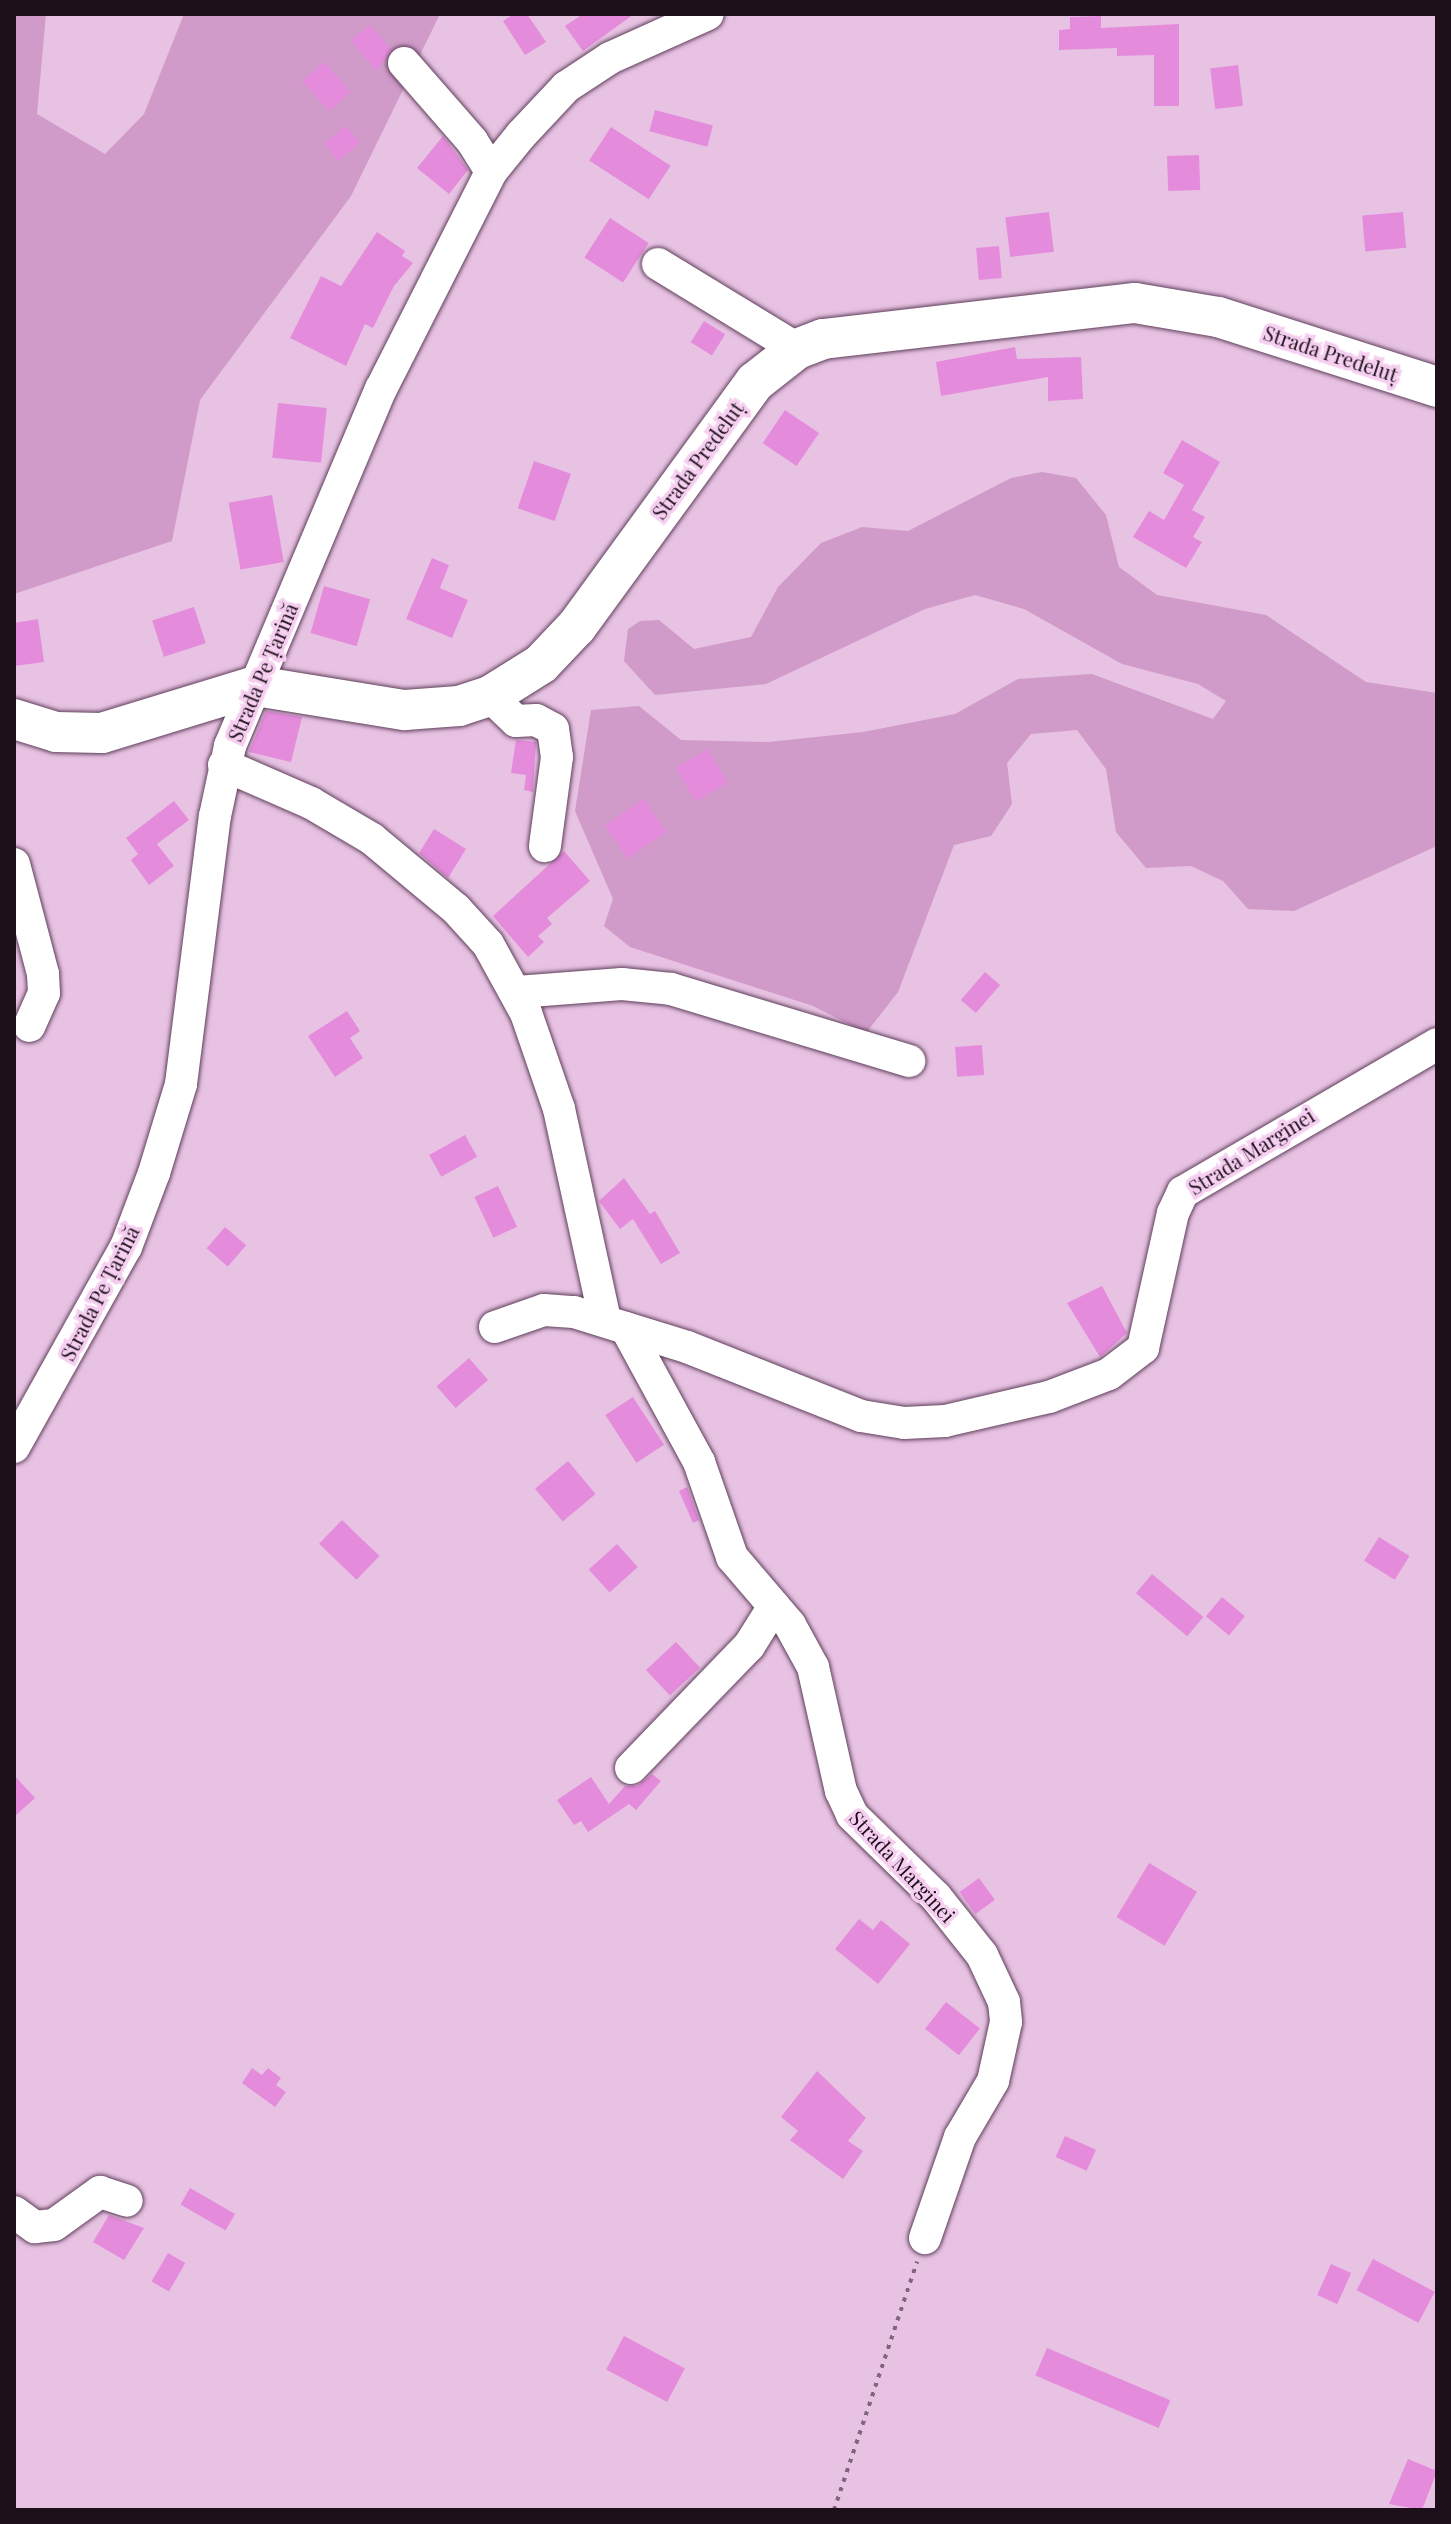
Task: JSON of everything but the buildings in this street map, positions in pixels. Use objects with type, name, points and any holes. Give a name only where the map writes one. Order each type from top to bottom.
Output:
[{"type":"main road","name":"Strada Predeluț","points":[[15,722],[56,732],[102,733],[256,686],[405,710],[459,706],[490,696],[517,683],[561,644],[746,393],[797,349],[858,332],[1135,303],[1218,317],[1437,387]]},
{"type":"street","name":"Strada Pe Țarină","points":[[14,1447],[126,1247],[163,1144],[181,1084],[224,765],[238,720],[256,686],[381,389],[491,172],[566,87],[610,58],[708,14]]},
{"type":"street","points":[[404,63],[472,141],[491,172]]},
{"type":"street","points":[[658,264],[797,349]]},
{"type":"street","points":[[490,696],[516,721],[536,720],[553,729],[557,757],[545,846]]},
{"type":"street","points":[[224,765],[311,803],[372,839],[456,909],[488,944],[517,992],[559,1109],[616,1324]]},
{"type":"street","points":[[14,864],[43,974],[44,993],[29,1026]]},
{"type":"street","points":[[517,992],[622,984],[671,989],[909,1061]]},
{"type":"street","name":"Strada Marginei","points":[[495,1327],[544,1310],[616,1324],[861,1416],[904,1423],[945,1421],[1049,1397],[1109,1374],[1143,1348],[1173,1213],[1183,1192],[1437,1044]]},
{"type":"street","name":"Strada Marginei","points":[[616,1324],[699,1462],[732,1557],[774,1606],[813,1667],[841,1791],[852,1815],[936,1897],[982,1955],[1004,2002],[1006,2022],[993,2081],[960,2137],[925,2238]]},
{"type":"street","points":[[631,1768],[749,1646],[774,1606]]},
{"type":"street","points":[[14,2212],[35,2227],[54,2225],[76,2213],[100,2192],[127,2201]]},
{"type":"path","points":[[834,2510],[925,2238]]},
{"type":"shaded area","points":[[14,14],[46,14],[37,114],[105,154],[144,114],[184,14],[440,14],[351,196],[200,400],[172,541],[14,594]]},
{"type":"shaded area","points":[[1042,472],[1076,478],[1106,515],[1119,567],[1157,595],[1266,615],[1366,682],[1437,693],[1437,846],[1294,911],[1248,909],[1223,881],[1191,866],[1146,868],[1116,832],[1106,769],[1077,730],[1031,734],[1007,763],[1012,804],[991,836],[954,845],[898,992],[866,1033],[813,1006],[630,947],[604,926],[613,899],[575,811],[591,710],[639,706],[681,740],[769,742],[863,732],[955,714],[1018,679],[1092,674],[1213,719],[1226,701],[1198,684],[1122,664],[1024,609],[975,595],[925,609],[766,684],[655,695],[624,661],[628,629],[640,621],[659,620],[694,649],[751,637],[778,587],[821,543],[862,527],[908,531],[1011,478]]}]
